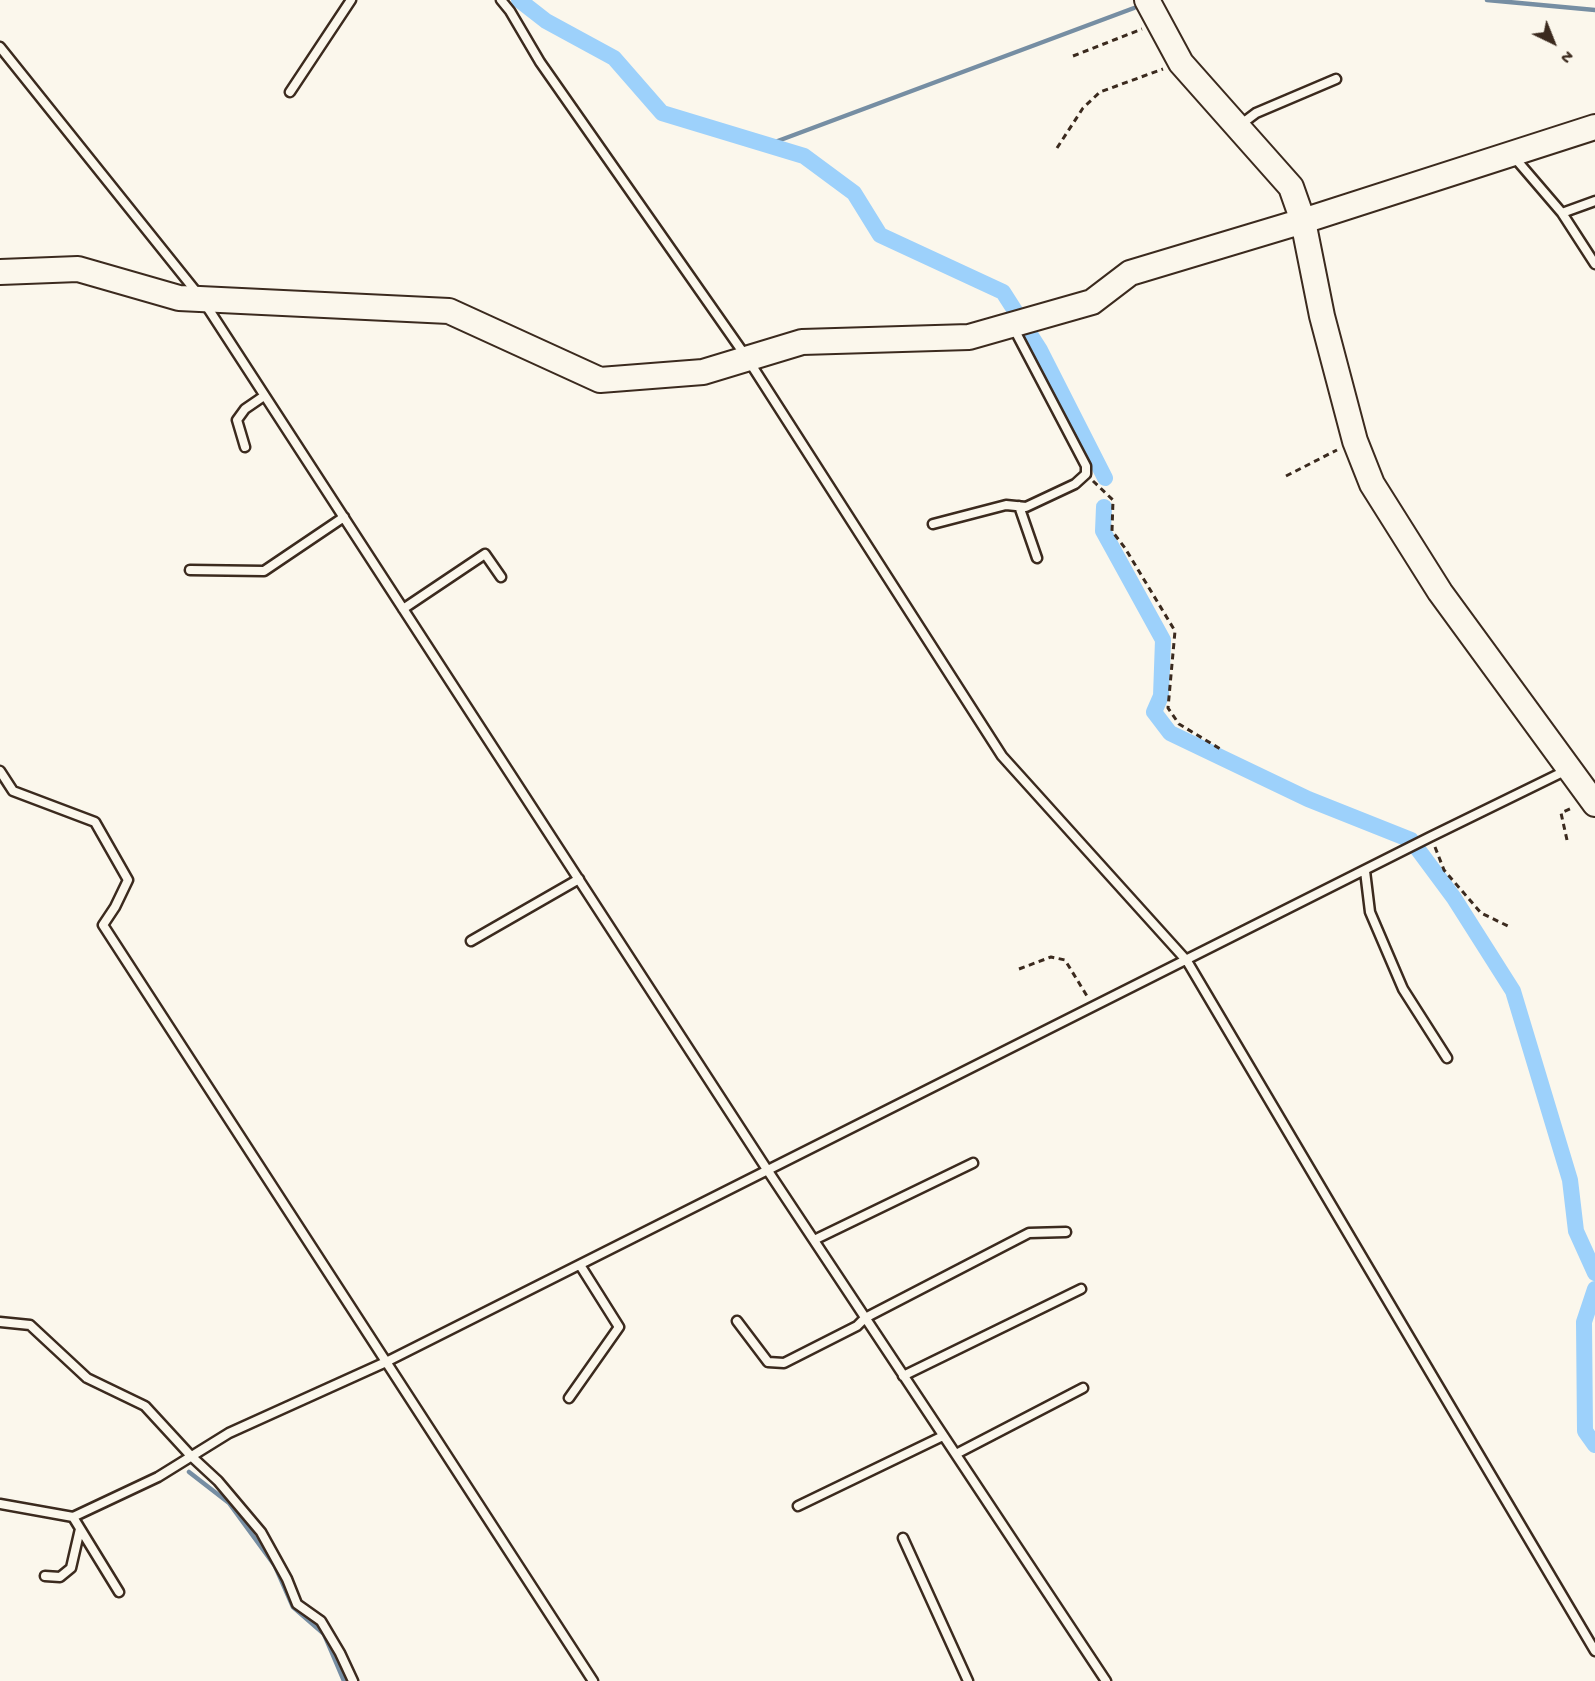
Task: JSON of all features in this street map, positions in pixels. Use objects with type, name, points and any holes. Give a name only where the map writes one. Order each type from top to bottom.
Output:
[{"type":"street","points":[[1147,0],[1181,63],[1291,187],[1303,221],[1323,316],[1355,441],[1372,484],[1440,592],[1593,802]]},
{"type":"street","points":[[0,272],[78,269],[179,298],[449,311],[600,380],[703,372],[802,342],[969,337],[1092,302],[1130,273],[1303,221],[1595,127]]},
{"type":"lane","points":[[290,92],[351,0]]},
{"type":"lane","points":[[501,0],[540,62],[747,358],[1002,756],[1187,961],[1595,1651]]},
{"type":"lane","points":[[0,47],[202,299],[768,1171],[1106,1681]]},
{"type":"lane","points":[[1237,127],[1256,113],[1336,79]]},
{"type":"lane","points":[[1512,154],[1562,213],[1595,264]]},
{"type":"lane","points":[[1562,213],[1595,201]]},
{"type":"lane","points":[[933,524],[1006,506],[1026,507],[1075,484],[1086,474],[1086,466],[1012,325]]},
{"type":"lane","points":[[244,447],[237,420],[245,409],[264,396]]},
{"type":"lane","points":[[1019,506],[1037,558]]},
{"type":"lane","points":[[190,570],[264,572],[344,517]]},
{"type":"lane","points":[[404,609],[485,555],[501,577]]},
{"type":"lane","points":[[0,1504],[73,1517],[158,1477],[229,1433],[386,1362],[1569,769]]},
{"type":"lane","points":[[0,771],[13,791],[95,822],[128,880],[103,925],[593,1681]]},
{"type":"lane","points":[[1365,871],[1370,912],[1399,980],[1447,1058]]},
{"type":"lane","points":[[471,941],[579,879]]},
{"type":"lane","points":[[814,1240],[973,1163]]},
{"type":"lane","points":[[737,1322],[768,1362],[784,1363],[857,1326],[865,1317],[1029,1233],[1066,1232]]},
{"type":"lane","points":[[569,1398],[619,1327],[580,1265]]},
{"type":"lane","points":[[903,1376],[1081,1289]]},
{"type":"lane","points":[[0,1322],[30,1325],[87,1378],[145,1406],[191,1456],[218,1480],[261,1532],[287,1579],[297,1604],[321,1621],[353,1681]]},
{"type":"lane","points":[[956,1454],[1083,1388]]},
{"type":"lane","points":[[798,1506],[944,1436]]},
{"type":"lane","points":[[73,1517],[119,1592]]},
{"type":"lane","points":[[45,1576],[60,1577],[71,1568],[81,1529]]},
{"type":"lane","points":[[903,1538],[968,1681]]},
{"type":"path","points":[[1073,56],[1159,22]]},
{"type":"path","points":[[1057,148],[1083,108],[1100,92],[1181,63]]},
{"type":"path","points":[[1286,476],[1355,441]]},
{"type":"path","points":[[1086,474],[1113,500],[1112,531],[1125,548],[1174,631],[1168,708],[1179,724],[1222,750]]},
{"type":"path","points":[[1567,840],[1561,813],[1593,802]]},
{"type":"path","points":[[1430,837],[1444,870],[1481,913],[1508,926]]},
{"type":"path","points":[[1019,969],[1051,957],[1065,960],[1094,1007]]},
{"type":"waterway","points":[[519,0],[546,21],[614,58],[662,113],[804,156],[854,193],[880,235],[1003,292],[1040,350],[1105,478]]},
{"type":"waterway","points":[[1487,0],[1595,10]]},
{"type":"waterway","points":[[767,145],[1134,8]]},
{"type":"waterway","points":[[1104,507],[1103,531],[1163,640],[1161,696],[1154,712],[1170,733],[1308,799],[1411,840],[1454,898],[1513,991],[1570,1180],[1576,1231],[1595,1273]]},
{"type":"waterway","points":[[1595,1289],[1584,1322],[1585,1431],[1595,1445]]},
{"type":"waterway","points":[[189,1472],[229,1503],[275,1566],[293,1607],[324,1634],[344,1681]]}]
